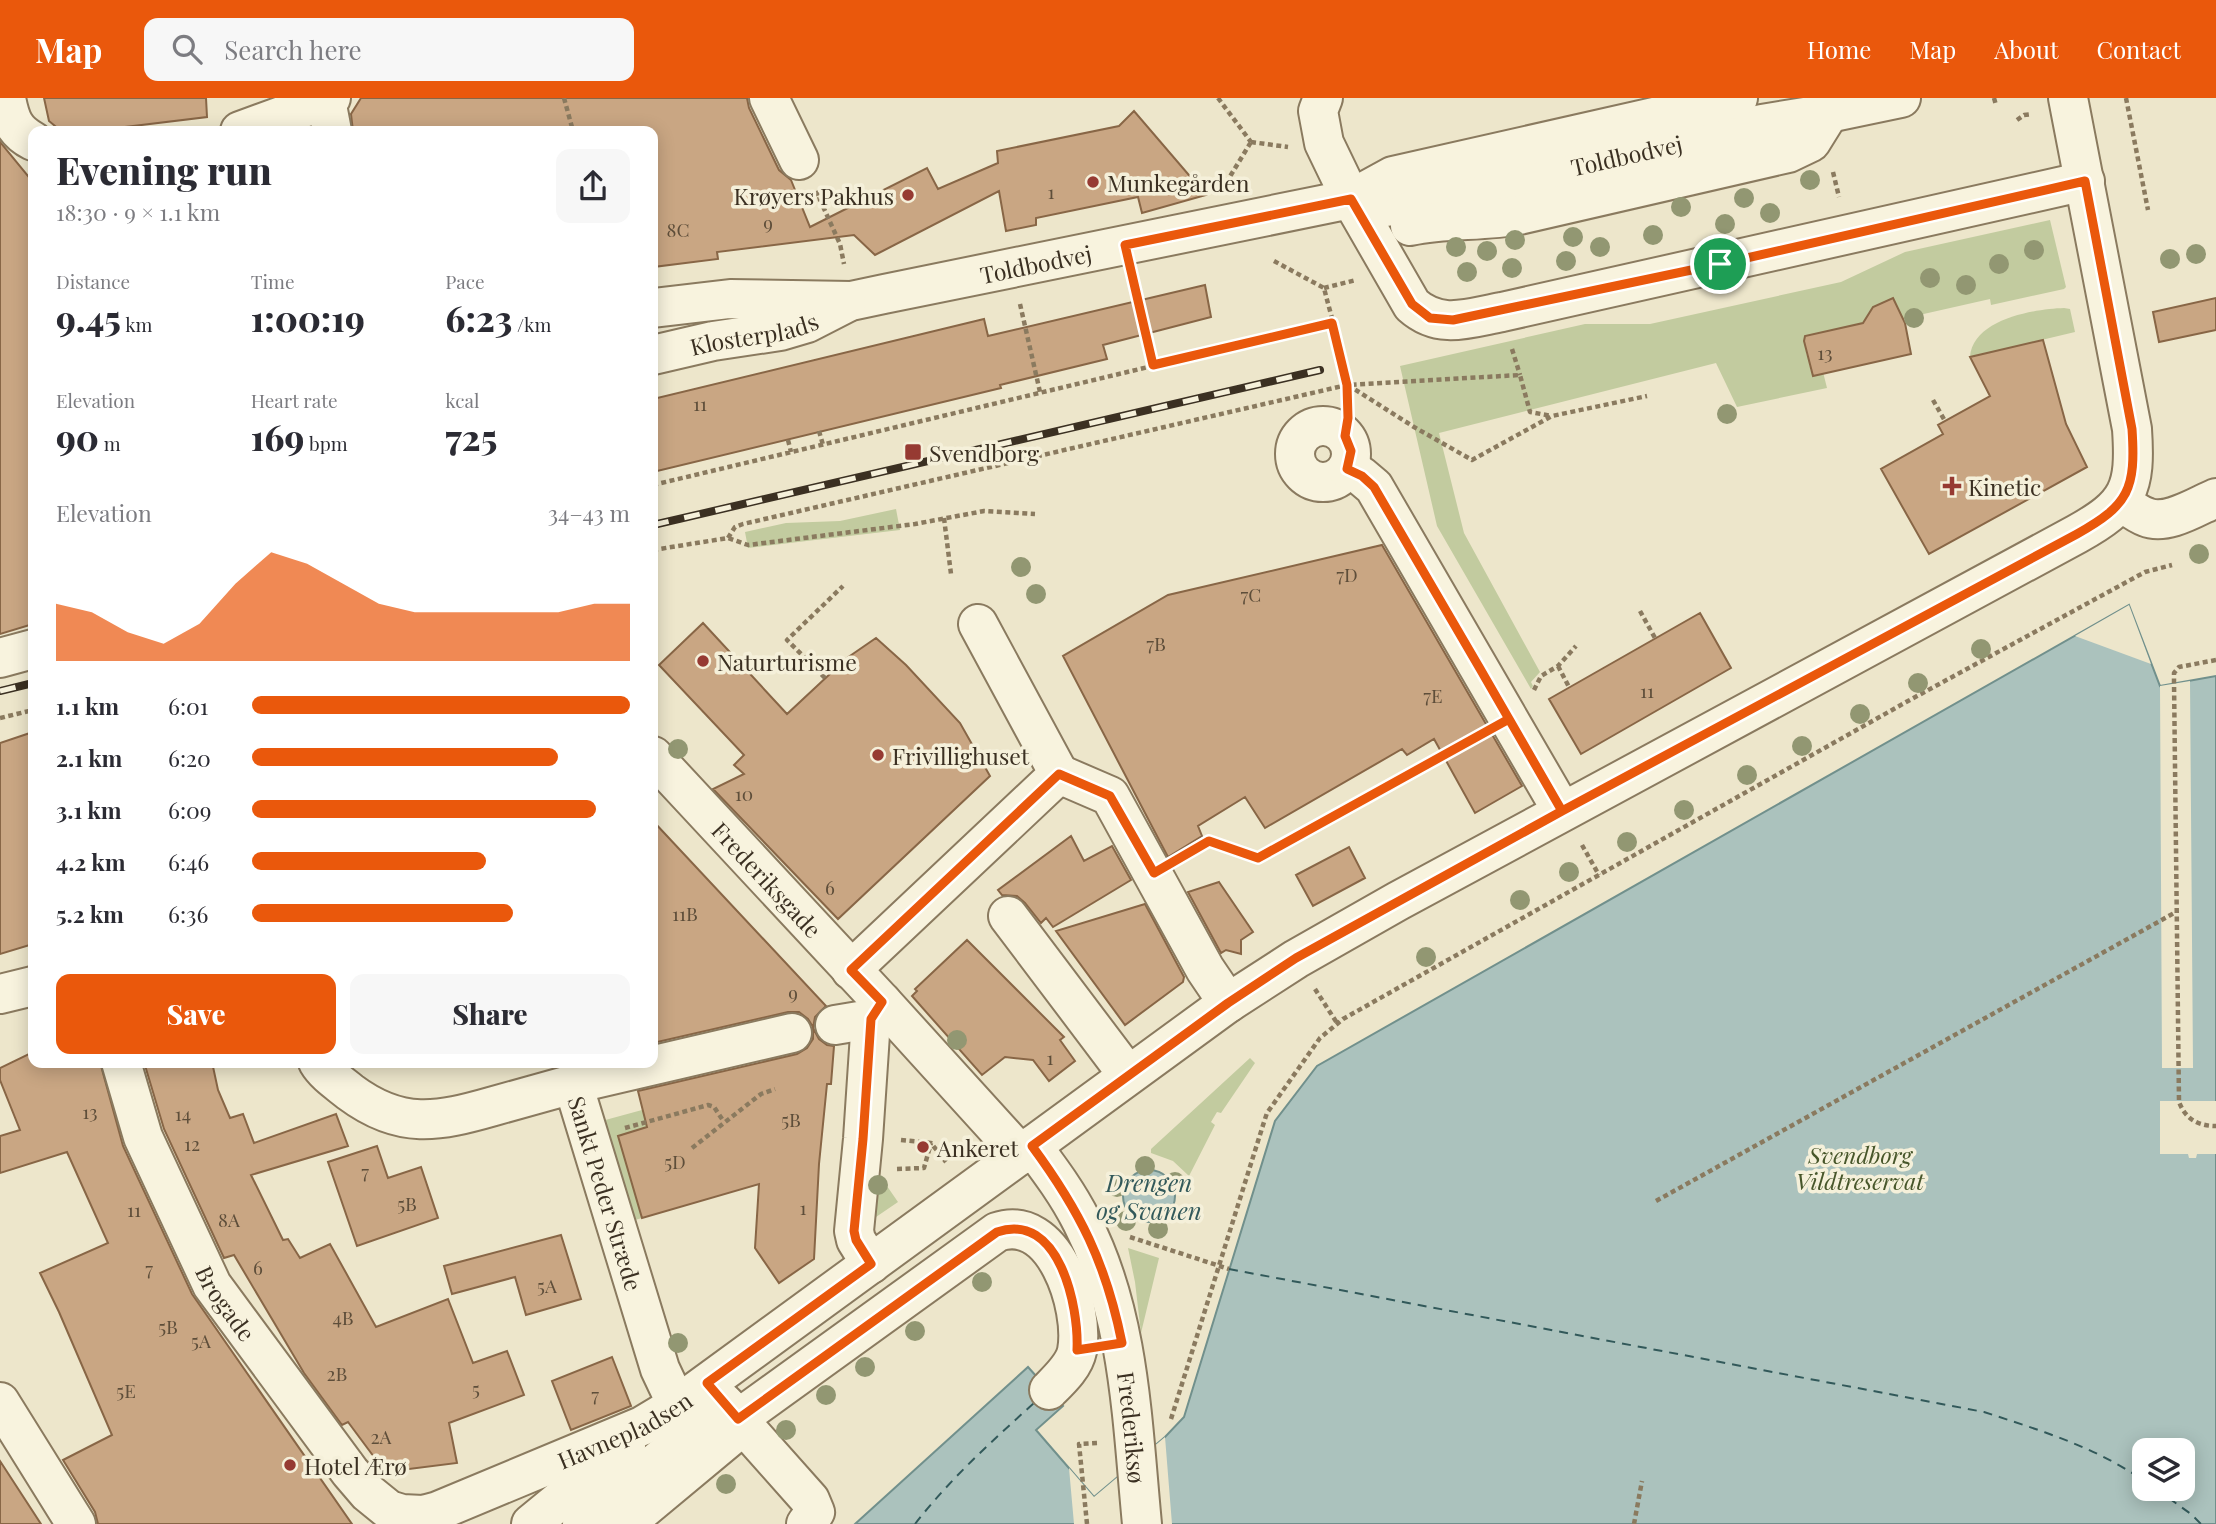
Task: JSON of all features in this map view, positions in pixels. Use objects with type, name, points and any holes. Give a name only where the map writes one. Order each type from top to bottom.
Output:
[{"type":"street","points":[[769,98],[799,160]]},
{"type":"street","name":"Toldbodvej","points":[[860,287],[1125,245],[1351,199],[1383,180],[1405,173],[1738,98]]},
{"type":"street","name":"Toldbodvej","points":[[1351,199],[1386,207],[1401,205],[1762,124],[1901,98]]},
{"type":"street","points":[[2068,98],[2132,429],[2132,468],[2122,502],[2146,518],[2154,519],[2174,516],[2216,498]]},
{"type":"street","points":[[1320,99],[1318,111],[1324,143],[1351,199],[1412,304],[1430,318],[1453,320],[1706,267],[2085,181]]},
{"type":"street","points":[[261,126],[329,110]]},
{"type":"street","points":[[1370,234],[1431,221],[1487,220],[1519,215],[1788,153],[1811,142],[1829,113]]},
{"type":"street","name":"Klosterplads","points":[[658,307],[860,287]]},
{"type":"street","name":"Klosterplads","points":[[658,354],[713,341],[780,331],[807,323],[860,287]]},
{"type":"street","points":[[1346,452],[1362,476],[1374,487],[1521,706],[1562,811]]},
{"type":"street","name":"Havnepladsen","points":[[403,1518],[458,1504],[642,1426],[677,1405],[735,1416],[871,1264],[1228,1003],[1296,958],[1562,811],[2077,534],[2102,520],[2122,502]]},
{"type":"street","points":[[978,624],[1059,774],[1110,796],[1205,969],[1228,1003]]},
{"type":"street","points":[[0,658],[28,650]]},
{"type":"street","name":"Frederiksgade","points":[[658,761],[851,970],[863,1015],[1026,1151]]},
{"type":"street","points":[[851,970],[1059,774]]},
{"type":"street","points":[[1008,916],[1128,1075]]},
{"type":"street","points":[[0,994],[28,987]]},
{"type":"street","points":[[863,1015],[863,1139],[854,1231],[856,1240],[871,1264]]},
{"type":"street","points":[[658,1063],[792,1032]]},
{"type":"street","name":"Brogade","points":[[123,1068],[143,1137],[212,1284],[349,1472],[368,1493],[403,1518]]},
{"type":"street","name":"Sankt Peder Stræde","points":[[324,1068],[359,1099],[382,1111],[417,1120],[452,1118],[573,1083],[660,1369],[677,1405]]},
{"type":"street","points":[[573,1083],[637,1068]]},
{"type":"street","name":"Frederiksø","points":[[1026,1151],[1059,1183],[1084,1225],[1110,1290],[1122,1343],[1142,1524]]},
{"type":"street","points":[[582,1524],[997,1232],[1016,1227],[1040,1238],[1055,1257],[1066,1279],[1076,1319],[1077,1350],[1068,1369],[1049,1390]]},
{"type":"street","points":[[1077,1350],[1122,1343]]},
{"type":"street","points":[[0,1402],[76,1524]]},
{"type":"street","points":[[531,1524],[677,1405]]},
{"type":"street","points":[[558,1524],[630,1463],[677,1405]]},
{"type":"street","points":[[603,1524],[735,1416]]},
{"type":"street","points":[[625,1524],[735,1416]]},
{"type":"street","points":[[645,1524],[735,1416]]},
{"type":"street","points":[[735,1416],[810,1500],[815,1512],[806,1524]]},
{"type":"path","points":[[564,98],[572,126]]},
{"type":"path","points":[[1218,98],[1251,142],[1299,148]]},
{"type":"path","points":[[1994,98],[1996,105]]},
{"type":"path","points":[[2126,98],[2148,210]]},
{"type":"path","points":[[2017,120],[2024,115]]},
{"type":"path","points":[[1226,183],[1251,142]]},
{"type":"path","points":[[1831,161],[1841,208]]},
{"type":"path","points":[[802,206],[817,198],[860,287]]},
{"type":"path","points":[[1125,245],[1153,365]]},
{"type":"path","points":[[1274,261],[1324,288],[1363,278]]},
{"type":"path","points":[[1324,288],[1347,385],[1346,452]]},
{"type":"path","points":[[1021,311],[1040,392]]},
{"type":"path","points":[[658,484],[1332,323]]},
{"type":"path","points":[[1510,341],[1528,410],[1552,416]]},
{"type":"path","points":[[728,538],[734,527],[743,524],[1347,385],[1520,375]]},
{"type":"path","points":[[1347,385],[1472,460],[1552,416],[1647,396]]},
{"type":"path","points":[[1933,400],[1944,421]]},
{"type":"path","points":[[819,431],[822,445]]},
{"type":"path","points":[[788,440],[791,452]]},
{"type":"path","points":[[658,549],[728,538],[748,545],[984,511],[1035,514]]},
{"type":"path","points":[[944,518],[951,574]]},
{"type":"path","points":[[1174,1415],[1218,1265],[1267,1114],[1320,1038],[1332,1026],[1978,662],[2145,572],[2172,565]]},
{"type":"path","points":[[825,678],[787,640],[843,586]]},
{"type":"path","points":[[1640,611],[1656,638]]},
{"type":"path","points":[[1154,873],[1209,841],[1258,858],[1521,706],[1539,678],[1558,666],[1576,646]]},
{"type":"path","points":[[2216,660],[2179,667],[2174,673],[2179,1102],[2185,1114],[2197,1124],[2216,1126]]},
{"type":"path","points":[[1558,666],[1569,687]]},
{"type":"path","points":[[0,718],[28,711]]},
{"type":"path","points":[[1656,1201],[2176,912]]},
{"type":"path","points":[[692,1148],[761,1094],[775,1089]]},
{"type":"path","points":[[590,1138],[708,1105],[714,1107],[724,1122]]},
{"type":"path","points":[[916,1141],[931,1143],[945,1159]]},
{"type":"path","points":[[896,1167],[898,1170],[923,1168],[931,1143]]},
{"type":"path","points":[[1163,1247],[1229,1269]]},
{"type":"path","points":[[1087,1524],[1079,1444],[1090,1443]]},
{"type":"path","points":[[1634,1524],[1642,1481]]},
{"type":"green space","points":[[2050,220],[2066,287],[2064,289],[1991,305],[1990,299],[1804,341],[1807,356],[1811,355],[1813,362],[1809,363],[1811,371],[1823,372],[1827,388],[1737,407],[1716,363],[1439,433],[1464,533],[1540,672],[1531,682],[1531,689],[1437,526],[1400,366],[1585,324],[1650,324],[1841,282],[1905,252]]},
{"type":"green space","points":[[2070,309],[2075,332],[1970,357],[1974,344],[1982,333],[1993,325],[2022,314]]},
{"type":"green space","points":[[896,509],[900,530],[748,548],[745,532],[786,523],[840,521]]},
{"type":"green space","points":[[1250,1058],[1255,1063],[1221,1113],[1217,1112],[1211,1122],[1215,1125],[1189,1176],[1173,1161],[1151,1153],[1151,1149]]},
{"type":"green space","points":[[724,1104],[619,1137],[642,1218],[628,1222],[598,1122],[642,1110],[644,1114]]},
{"type":"green space","points":[[881,1148],[880,1176],[898,1202],[876,1217],[873,1216]]},
{"type":"green space","points":[[1128,1248],[1159,1258],[1141,1333],[1135,1282]]},
{"type":"water","name":"Svendborg Vildtreservat","points":[[2129,605],[2160,686],[2216,676],[2216,1524],[855,1524],[1028,1367],[1063,1406],[1036,1430],[1094,1497],[1165,1437],[1184,1417],[1275,1121],[1317,1066]]},
{"type":"water","name":"Drengen og Svanen","points":[[1149,1170],[1159,1172],[1167,1178],[1173,1186],[1173,1206],[1167,1214],[1159,1220],[1149,1222],[1139,1220],[1131,1214],[1125,1206],[1123,1196],[1125,1186],[1131,1178],[1139,1172]]},
{"type":"pier","points":[[2129,605],[2151,664],[2075,636]]},
{"type":"pier","points":[[2190,681],[2193,1068],[2162,1068],[2160,686]]},
{"type":"pier","points":[[2160,1101],[2216,1101],[2216,1154],[2197,1154],[2196,1158],[2189,1158],[2188,1154],[2160,1154]]},
{"type":"pier","points":[[1165,1437],[1172,1524],[1074,1524],[1069,1468],[1094,1497]]},
{"type":"building","points":[[44,98],[206,98],[207,117],[133,126],[55,126],[49,121]]},
{"type":"building","points":[[361,98],[747,98],[749,108],[779,170],[791,180],[810,227],[927,168],[938,189],[998,163],[997,151],[1119,126],[1134,111],[1206,195],[1142,213],[1138,197],[1036,218],[1036,225],[1006,231],[999,191],[875,255],[854,235],[717,252],[718,259],[658,266],[658,126],[352,126],[351,114]]},
{"type":"building","points":[[0,142],[28,176],[28,626],[0,634]]},
{"type":"building","name":"Svendborg","points":[[1205,285],[1211,317],[1103,345],[1107,359],[1000,385],[1001,388],[658,471],[658,398],[984,319],[988,336]]},
{"type":"building","points":[[1893,298],[1905,323],[1911,354],[1813,376],[1805,336],[1863,323],[1873,307]]},
{"type":"building","points":[[2216,298],[2216,330],[2159,342],[2153,312]]},
{"type":"building","points":[[2043,340],[2066,424],[2087,467],[1929,554],[1881,469],[1943,434],[1938,425],[1990,396],[1970,357]]},
{"type":"building","points":[[1382,545],[1522,786],[1475,813],[1434,739],[1407,755],[1402,749],[1265,828],[1245,797],[1198,826],[1202,836],[1168,857],[1063,656],[1168,595]]},
{"type":"building","points":[[1700,613],[1731,668],[1581,754],[1549,699]]},
{"type":"building","points":[[703,623],[787,714],[847,658],[876,638],[906,665],[960,723],[990,776],[838,919],[713,789],[744,774],[734,765],[744,755],[659,665]]},
{"type":"building","points":[[28,734],[28,946],[0,954],[0,743]]},
{"type":"building","points":[[658,826],[826,1006],[815,1017],[813,1028],[808,1019],[799,1012],[788,1012],[658,1042]]},
{"type":"building","points":[[1071,836],[1084,861],[1112,846],[1131,880],[1053,927],[1046,918],[1041,923],[1017,896],[1002,895],[998,890]]},
{"type":"building","points":[[1349,847],[1365,878],[1313,906],[1296,875]]},
{"type":"building","points":[[1219,882],[1253,932],[1241,940],[1241,954],[1226,950],[1221,953],[1188,892]]},
{"type":"building","points":[[1145,904],[1184,977],[1183,982],[1125,1025],[1056,931]]},
{"type":"building","points":[[967,940],[1064,1037],[1060,1040],[1075,1061],[1049,1081],[1033,1060],[1005,1057],[982,1075],[912,996],[917,991],[915,989]]},
{"type":"building","points":[[813,1028],[819,1039],[834,1046],[831,1084],[827,1084],[819,1164],[814,1259],[779,1283],[755,1248],[759,1184],[642,1218],[618,1136],[647,1127],[638,1091],[797,1054],[807,1048],[813,1039]]},
{"type":"building","points":[[28,1054],[28,1068],[102,1068],[123,1146],[192,1294],[352,1524],[98,1524],[95,1512],[63,1460],[112,1435],[40,1273],[108,1243],[67,1152],[0,1173],[0,1136],[20,1130],[0,1080],[0,1068]]},
{"type":"building","points":[[146,1068],[213,1068],[218,1090],[230,1118],[243,1114],[254,1143],[336,1114],[348,1146],[251,1175],[283,1240],[288,1239],[300,1258],[330,1244],[376,1327],[448,1299],[473,1363],[507,1351],[524,1395],[449,1423],[457,1463],[401,1470],[377,1461],[348,1422],[342,1425],[304,1373],[234,1255],[224,1258],[164,1129]]},
{"type":"building","points":[[377,1146],[388,1178],[421,1167],[438,1218],[357,1246],[328,1162]]},
{"type":"building","points":[[561,1235],[581,1299],[526,1315],[515,1277],[452,1294],[444,1266]]},
{"type":"building","points":[[612,1357],[631,1406],[571,1430],[552,1381]]},
{"type":"building","points":[[0,1461],[41,1524],[0,1524]]},
{"type":"ferry route","points":[[1229,1269],[1984,1412],[2087,1449],[2132,1473]]},
{"type":"ferry route","points":[[915,1524],[957,1476],[1034,1403]]},
{"type":"ferry route","points":[[2173,1501],[2201,1524]]},
{"type":"railway","points":[[658,524],[1320,370]]},
{"type":"railway","points":[[0,691],[28,684]]},
{"type":"place","name":"Munkegården","points":[[1093,182]]},
{"type":"place","name":"Krøyers Pakhus","points":[[908,195]]},
{"type":"place","name":"Svendborg","points":[[913,452]]},
{"type":"place","name":"Kinetic","points":[[1952,486]]},
{"type":"place","name":"Naturturisme","points":[[703,661]]},
{"type":"place","name":"Frivillighuset","points":[[878,755]]},
{"type":"place","name":"Ankeret","points":[[923,1147]]},
{"type":"place","name":"Hotel Ærø","points":[[290,1465]]},
{"type":"route","points":[[1720,264],[1502,312],[1442,320],[1421,313],[1402,291],[1351,199],[1125,245],[1153,365],[1332,323],[1347,385],[1348,418],[1345,436],[1351,451],[1347,469],[1362,476],[1374,487],[1458,631],[1509,719],[1562,811],[1296,958],[1228,1003],[1032,1146],[1059,1183],[1084,1225],[1110,1290],[1122,1343],[1077,1350],[1078,1336],[1072,1299],[1060,1265],[1040,1238],[1016,1227],[1008,1228],[997,1232],[738,1419],[707,1383],[871,1264],[856,1240],[854,1231],[871,1019],[882,1002],[851,970],[1059,774],[1110,796],[1154,873],[1209,841],[1258,858],[1509,719],[1537,767],[1562,811],[2077,534],[2102,520],[2122,502],[2132,468],[2132,429],[2085,181],[1720,264]]}]
